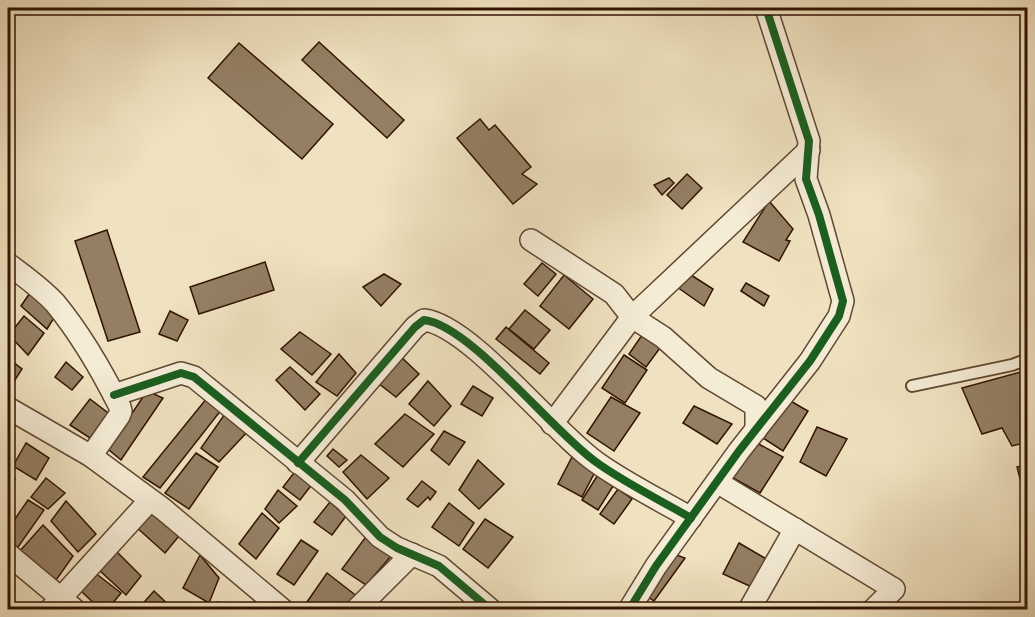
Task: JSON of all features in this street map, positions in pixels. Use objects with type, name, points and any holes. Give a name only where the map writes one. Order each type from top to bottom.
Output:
[{"type":"street","points":[[629,609],[656,566],[717,482],[810,361],[838,316],[843,301],[819,215],[806,179],[809,141],[766,8]]},
{"type":"street","points":[[552,424],[632,317],[809,150]]},
{"type":"street","points":[[531,240],[614,294],[632,317],[663,337],[709,378],[756,406],[756,430]]},
{"type":"street","points":[[8,264],[30,280],[54,303],[84,344],[121,411],[91,456]]},
{"type":"street","points":[[298,463],[415,327],[424,320],[436,322],[481,353],[552,424],[596,462],[691,518]]},
{"type":"street","points":[[114,395],[181,373],[194,377],[345,500],[380,537],[397,548],[439,566],[491,609]]},
{"type":"street","points":[[8,408],[91,456],[150,500],[283,609]]},
{"type":"street","points":[[717,482],[894,589],[873,609]]},
{"type":"street","points":[[8,554],[62,605],[150,500]]},
{"type":"street","points":[[749,609],[795,529]]},
{"type":"street","points":[[356,609],[412,554]]},
{"type":"lane","points":[[912,386],[1012,365],[1028,359]]},
{"type":"building","points":[[319,42],[404,120],[387,138],[302,60]]},
{"type":"building","points":[[239,43],[333,124],[302,159],[208,78]]},
{"type":"building","points":[[480,119],[489,130],[495,125],[531,167],[522,174],[537,184],[513,204],[457,138]]},
{"type":"building","points":[[687,174],[702,188],[682,209],[667,195]]},
{"type":"building","points":[[669,178],[674,183],[662,195],[654,185]]},
{"type":"building","points":[[769,201],[793,229],[786,240],[790,241],[779,261],[743,242]]},
{"type":"building","points":[[107,230],[140,332],[108,341],[75,241]]},
{"type":"building","points":[[265,262],[274,290],[199,314],[190,287]]},
{"type":"building","points":[[542,263],[556,274],[538,296],[524,284]]},
{"type":"building","points":[[384,274],[401,284],[381,306],[363,287]]},
{"type":"building","points":[[564,275],[593,299],[569,329],[540,306]]},
{"type":"building","points":[[691,275],[713,289],[704,306],[677,287]]},
{"type":"building","points":[[746,283],[769,296],[764,306],[741,291]]},
{"type":"building","points":[[32,290],[57,313],[47,329],[21,306]]},
{"type":"building","points":[[525,310],[550,330],[534,349],[509,329]]},
{"type":"building","points":[[170,311],[188,320],[177,341],[159,334]]},
{"type":"building","points":[[24,316],[44,333],[28,355],[9,335]]},
{"type":"building","points":[[506,327],[549,363],[540,374],[496,339]]},
{"type":"building","points":[[300,332],[331,354],[312,375],[281,349]]},
{"type":"building","points":[[642,335],[660,348],[646,367],[629,354]]},
{"type":"building","points":[[339,354],[356,373],[337,396],[316,382]]},
{"type":"building","points":[[398,354],[419,374],[396,397],[378,383]]},
{"type":"building","points":[[624,355],[647,370],[625,403],[602,388]]},
{"type":"building","points":[[8,358],[22,369],[8,391]]},
{"type":"building","points":[[66,362],[83,377],[72,390],[55,377]]},
{"type":"building","points":[[290,367],[320,394],[305,410],[276,380]]},
{"type":"building","points":[[1028,370],[1028,442],[1012,446],[1002,428],[982,434],[962,388]]},
{"type":"building","points":[[428,381],[451,406],[434,426],[409,404]]},
{"type":"building","points":[[473,386],[493,398],[482,416],[461,404]]},
{"type":"building","points":[[147,391],[163,398],[121,460],[108,449]]},
{"type":"building","points":[[611,397],[640,413],[614,451],[587,433]]},
{"type":"building","points":[[207,398],[222,409],[160,488],[143,477]]},
{"type":"building","points":[[90,399],[112,416],[93,440],[70,425]]},
{"type":"building","points":[[787,399],[808,411],[783,451],[763,438]]},
{"type":"building","points":[[694,406],[732,424],[717,444],[683,423]]},
{"type":"building","points":[[227,411],[249,430],[219,462],[201,448]]},
{"type":"building","points":[[405,414],[434,434],[403,467],[375,444]]},
{"type":"building","points":[[8,423],[14,427],[8,436]]},
{"type":"building","points":[[817,427],[847,439],[826,476],[800,462]]},
{"type":"building","points":[[444,431],[465,442],[449,465],[431,450]]},
{"type":"building","points":[[755,442],[783,457],[760,493],[733,478]]},
{"type":"building","points":[[26,443],[49,458],[36,480],[13,466]]},
{"type":"building","points":[[333,449],[347,460],[339,467],[327,456]]},
{"type":"building","points":[[196,453],[218,467],[189,509],[165,493]]},
{"type":"building","points":[[361,455],[389,478],[367,499],[343,472]]},
{"type":"building","points":[[573,455],[597,468],[582,497],[558,484]]},
{"type":"building","points":[[478,460],[504,484],[479,509],[459,490]]},
{"type":"building","points":[[1028,464],[1028,504],[1027,505],[1017,467]]},
{"type":"building","points":[[297,469],[313,483],[300,500],[283,487]]},
{"type":"building","points":[[8,471],[15,479],[8,496]]},
{"type":"building","points":[[599,473],[615,483],[598,510],[582,500]]},
{"type":"building","points":[[46,478],[65,493],[48,509],[31,497]]},
{"type":"building","points":[[422,481],[436,492],[430,500],[428,497],[418,507],[407,499]]},
{"type":"building","points":[[618,489],[632,499],[614,524],[600,514]]},
{"type":"building","points":[[278,490],[297,506],[279,523],[265,509]]},
{"type":"building","points":[[28,500],[44,510],[18,547],[8,540],[8,529]]},
{"type":"building","points":[[66,501],[96,534],[78,552],[51,521]]},
{"type":"building","points":[[330,502],[346,516],[332,535],[314,522]]},
{"type":"building","points":[[449,503],[474,523],[459,546],[432,527]]},
{"type":"building","points":[[153,506],[183,531],[165,553],[135,526]]},
{"type":"building","points":[[262,513],[279,528],[256,559],[239,544]]},
{"type":"building","points":[[485,519],[513,537],[488,568],[463,549]]},
{"type":"building","points":[[43,525],[73,556],[54,583],[19,552]]},
{"type":"building","points":[[368,534],[392,555],[366,585],[342,569]]},
{"type":"building","points":[[301,540],[318,551],[294,585],[277,574]]},
{"type":"building","points":[[739,543],[770,561],[754,588],[723,574]]},
{"type":"building","points":[[116,551],[141,576],[126,595],[98,569]]},
{"type":"building","points":[[671,553],[685,558],[654,601],[642,593]]},
{"type":"building","points":[[200,555],[219,578],[209,603],[183,588]]},
{"type":"building","points":[[94,572],[121,593],[107,610],[101,610],[79,589]]},
{"type":"building","points":[[327,573],[358,597],[344,610],[315,610],[307,602]]},
{"type":"building","points":[[154,591],[174,610],[137,610]]},
{"type":"building","points":[[217,602],[229,610],[211,610]]},
{"type":"cycle path","points":[[629,610],[656,566],[739,451],[810,361],[839,316],[843,301],[819,215],[806,179],[809,141],[766,8]]},
{"type":"cycle path","points":[[298,463],[415,327],[424,320],[443,326],[464,340],[596,462],[691,518]]},
{"type":"cycle path","points":[[114,395],[181,373],[194,377],[345,500],[380,537],[397,548],[439,566],[491,610]]}]
